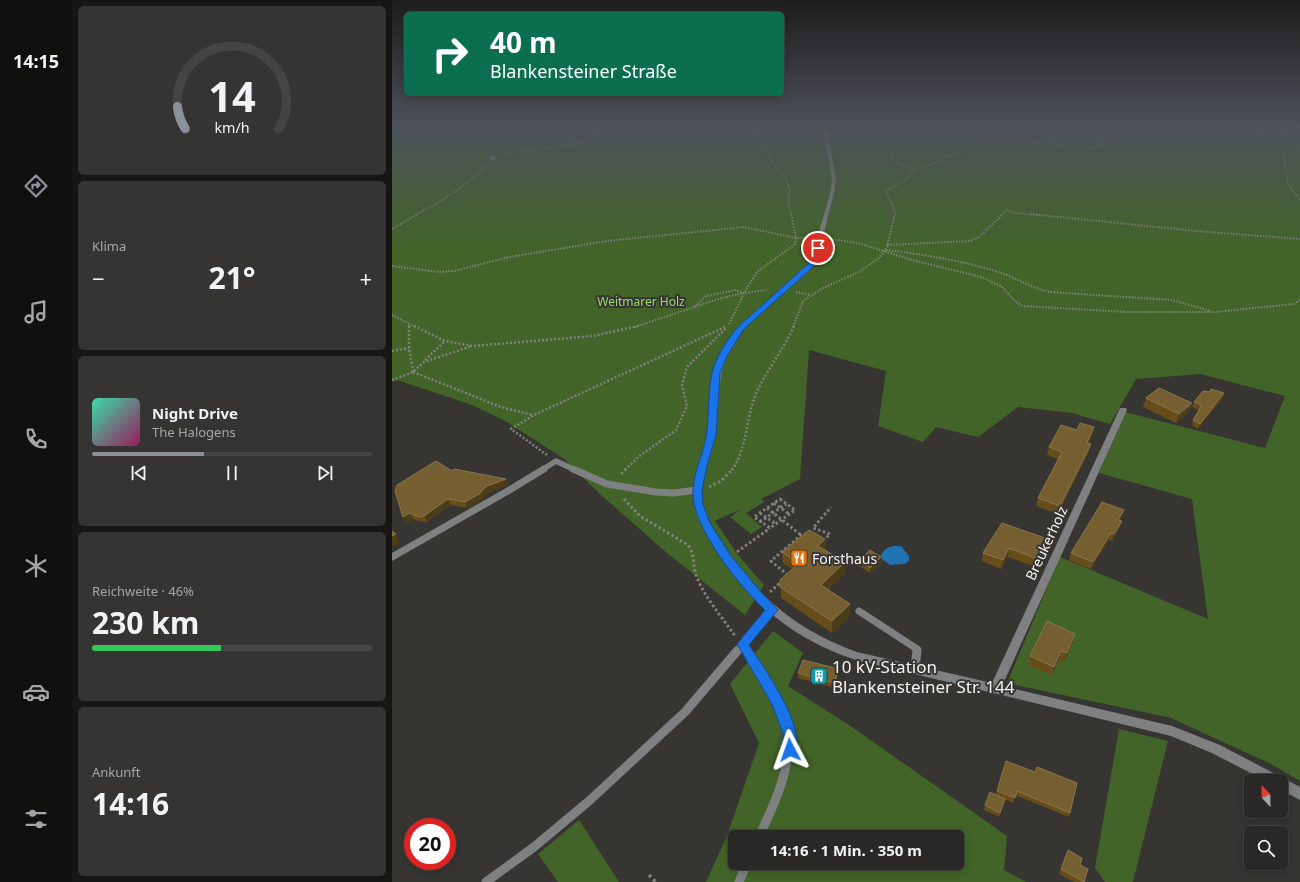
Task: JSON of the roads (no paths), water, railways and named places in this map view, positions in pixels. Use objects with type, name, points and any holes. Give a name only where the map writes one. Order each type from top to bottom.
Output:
[{"type":"street","points":[[833,167],[834,173],[832,193],[812,265],[742,327],[727,348],[716,373],[711,435],[697,490],[698,504],[706,524],[727,559],[742,579],[772,610],[788,622],[832,648],[856,656],[1172,731],[1216,749],[1264,774]]},
{"type":"street","name":"Breukerholz","points":[[995,688],[1123,410]]},
{"type":"street","points":[[1288,787],[1300,794]]},
{"type":"lane","points":[[392,557],[506,492],[556,461],[607,484],[656,492],[673,493],[697,490]]},
{"type":"lane","points":[[486,882],[534,846],[589,801],[685,712],[772,610]]},
{"type":"lane","points":[[858,611],[917,649],[915,669]]},
{"type":"lane","points":[[742,644],[779,704],[790,734],[790,750],[786,772],[762,830]]},
{"type":"lane","points":[[739,882],[744,870]]},
{"type":"water","points":[[894,546],[901,546],[909,556],[909,561],[905,564],[890,565],[882,559],[881,555],[885,550]]},
{"type":"place","name":"Forsthaus","points":[[799,558]]},
{"type":"place","name":"10 kV-Station Blankensteiner Str. 144","points":[[819,676]]},
{"type":"park label","name":"Weitmarer Holz","points":[[641,301]]}]
